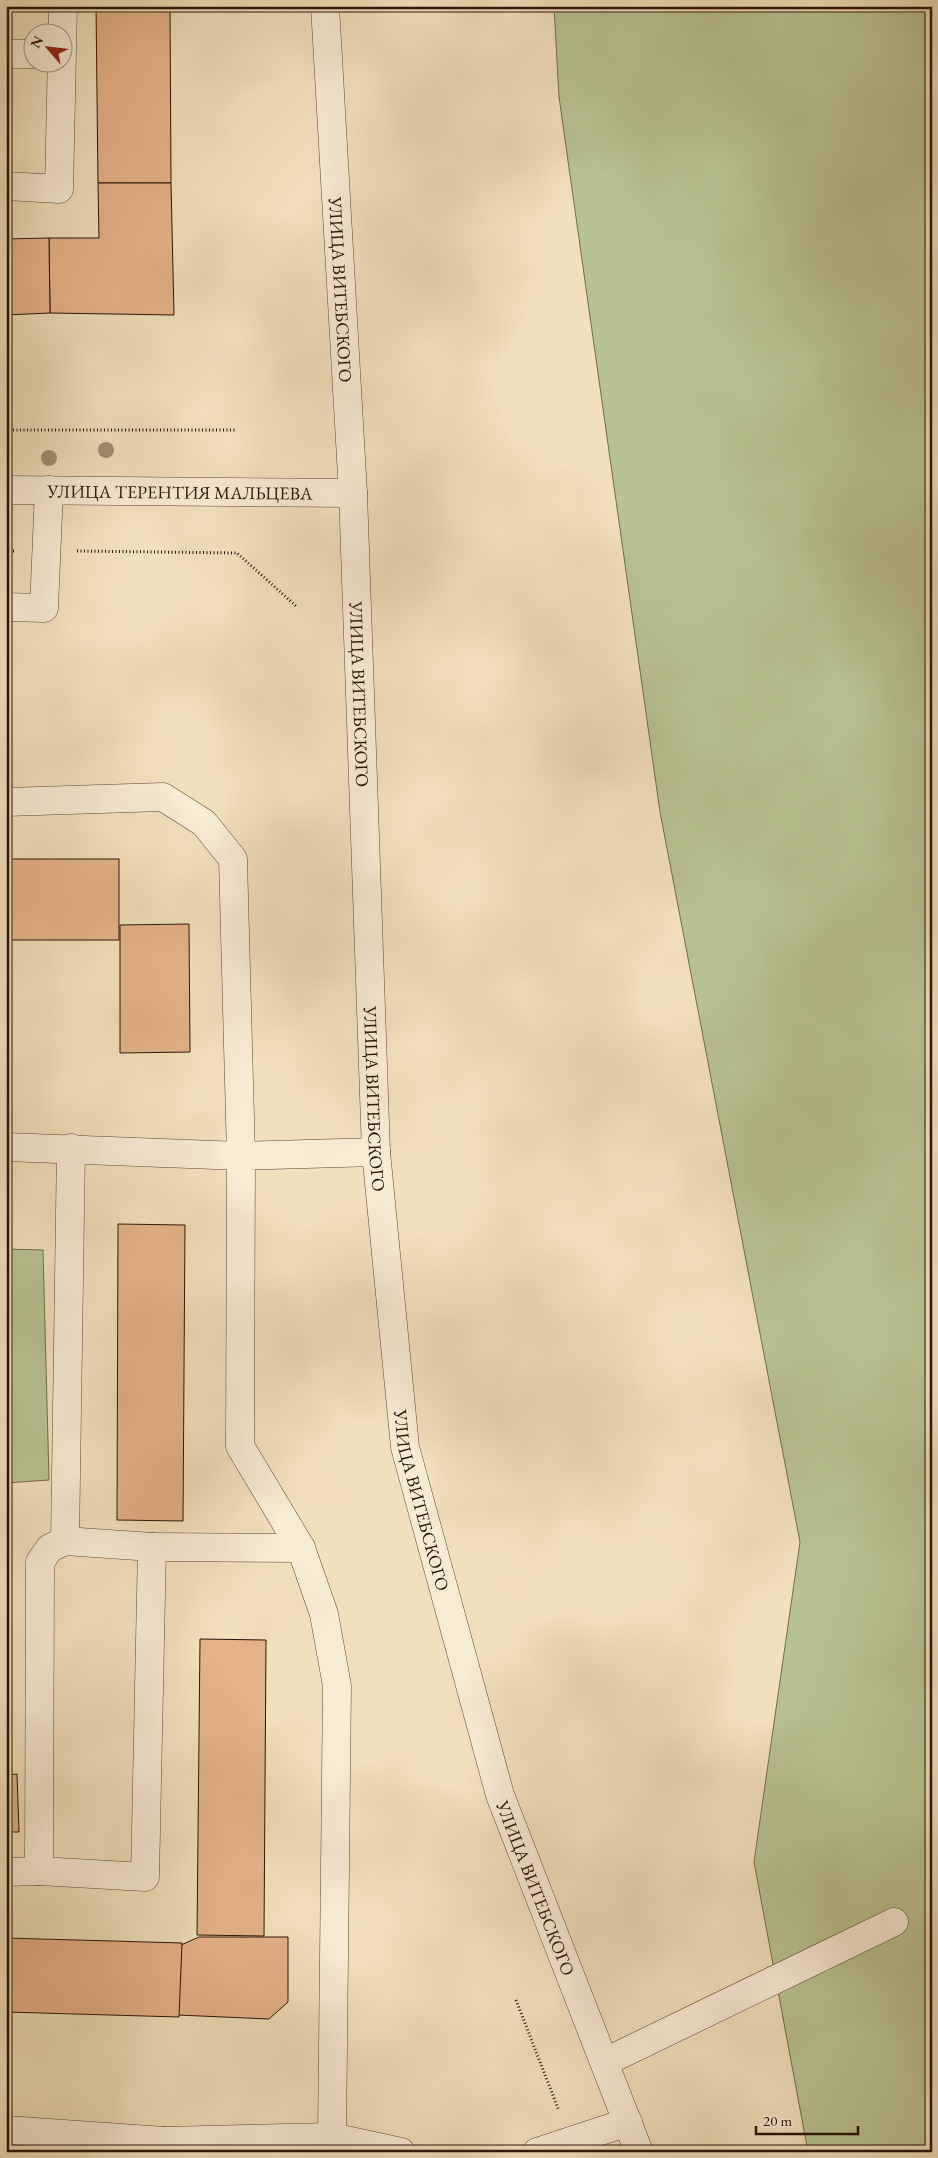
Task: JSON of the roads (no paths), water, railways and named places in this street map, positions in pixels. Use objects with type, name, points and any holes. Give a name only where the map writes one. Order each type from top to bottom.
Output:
[{"type":"street","points":[[63,6],[63,22]]},
{"type":"street","name":"УЛИЦА ВИТЕБСКОГО","points":[[325,6],[353,493],[376,1152],[405,1447],[500,1795],[639,2152]]},
{"type":"street","points":[[6,54],[22,54]]},
{"type":"street","points":[[6,186],[60,189],[63,72]]},
{"type":"street","name":"УЛИЦА ТЕРЕНТИЯ МАЛЬЦЕВА","points":[[6,490],[353,493]]},
{"type":"street","points":[[6,606],[44,608],[49,490]]},
{"type":"street","points":[[6,802],[163,797],[204,823],[233,859],[241,1156],[240,1446],[301,1548],[324,1614],[337,1686],[332,2144]]},
{"type":"street","points":[[6,1147],[241,1156],[376,1152]]},
{"type":"street","points":[[65,1542],[71,1148]]},
{"type":"street","points":[[39,1871],[40,1562],[50,1548],[65,1542],[152,1547],[301,1548]]},
{"type":"street","points":[[6,1872],[39,1871],[144,1877],[152,1547]]},
{"type":"street","points":[[605,2062],[894,1922]]},
{"type":"street","points":[[538,2152],[628,2122]]},
{"type":"street","points":[[6,2130],[164,2147],[332,2144],[401,2152]]}]
